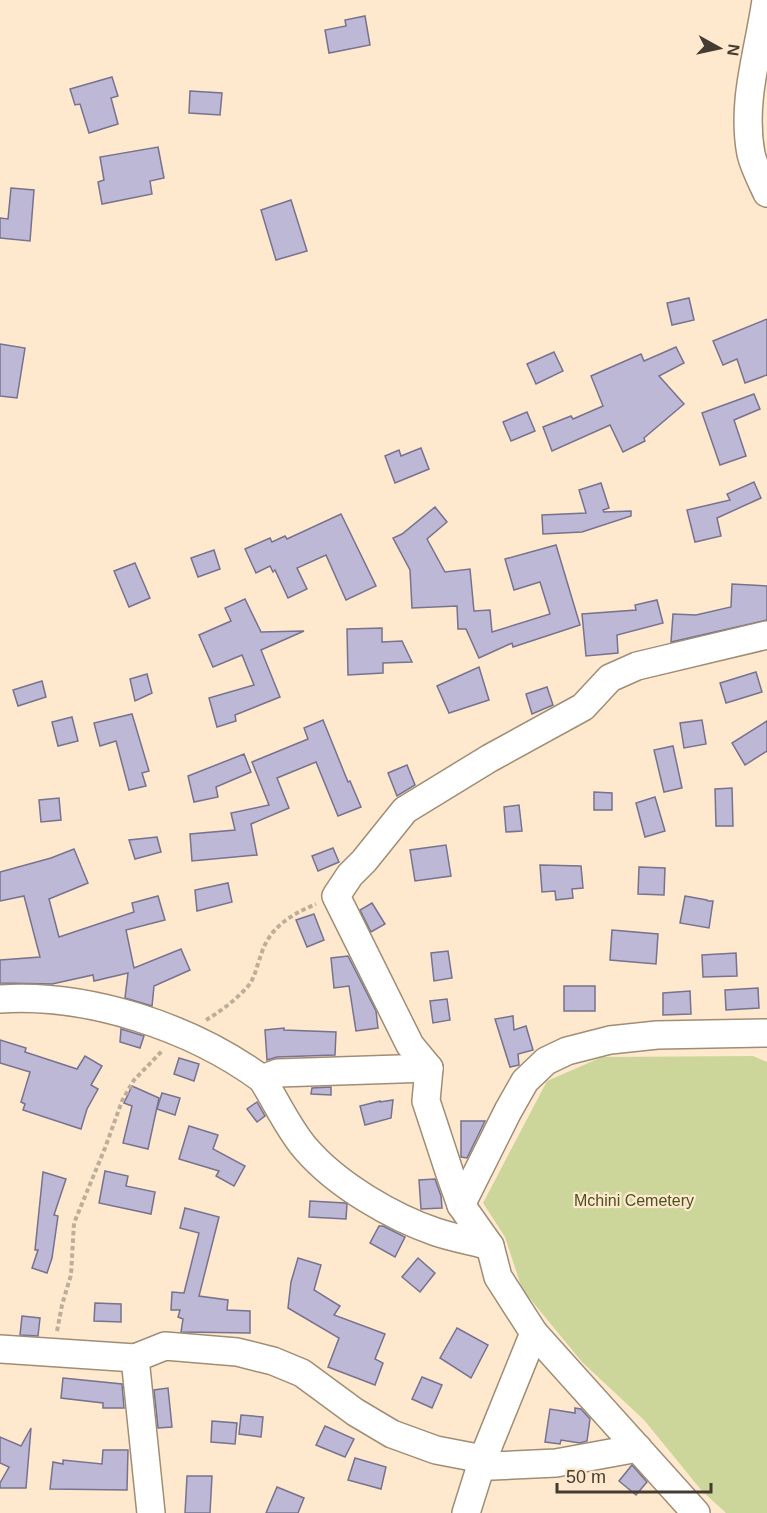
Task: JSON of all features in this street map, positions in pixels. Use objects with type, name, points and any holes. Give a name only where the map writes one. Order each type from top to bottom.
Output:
[{"type":"street","points":[[766,0],[749,87],[747,118],[751,155],[767,193]]},
{"type":"street","points":[[696,1513],[534,1333],[498,1277],[490,1246],[461,1205],[426,1101],[429,1068],[410,1045],[336,896],[350,875],[405,810],[490,758],[583,707],[610,678],[637,666],[767,635]]},
{"type":"street","points":[[0,999],[72,1001],[176,1030],[249,1069],[262,1079],[305,1148],[321,1165],[356,1191],[396,1215],[437,1232],[490,1246]]},
{"type":"street","points":[[461,1205],[525,1081],[546,1061],[567,1051],[610,1040],[657,1035],[767,1033]]},
{"type":"street","points":[[262,1079],[278,1073],[429,1068]]},
{"type":"street","points":[[466,1513],[483,1459],[534,1333]]},
{"type":"street","points":[[0,1349],[135,1358],[165,1346],[237,1352],[273,1361],[302,1373],[355,1412],[392,1434],[436,1450],[483,1459],[492,1466],[556,1463],[639,1448]]},
{"type":"street","points":[[135,1358],[151,1513]]},
{"type":"path","points":[[53,1354],[62,1305],[71,1275],[74,1223],[122,1101],[134,1080],[169,1044],[176,1030],[207,1020],[249,984],[266,939],[286,919],[336,896]]},
{"type":"green space","name":"Mchini Cemetery","points":[[753,1056],[767,1062],[767,1513],[726,1513],[702,1491],[644,1420],[582,1362],[522,1289],[505,1237],[483,1203],[547,1081],[602,1057]]},
{"type":"building","points":[[365,16],[370,45],[329,53],[325,30],[346,26],[345,20]]},
{"type":"building","points":[[112,77],[118,96],[111,98],[118,124],[89,133],[80,104],[75,105],[70,89]]},
{"type":"building","points":[[190,91],[222,93],[220,115],[189,113]]},
{"type":"building","points":[[158,147],[164,178],[150,181],[152,194],[102,204],[98,182],[104,180],[100,157]]},
{"type":"building","points":[[11,188],[34,190],[30,241],[0,238],[0,218],[8,219]]},
{"type":"building","points":[[291,200],[307,251],[276,260],[261,210]]},
{"type":"building","points":[[689,298],[694,320],[672,325],[667,303]]},
{"type":"building","points":[[767,319],[767,375],[745,383],[737,359],[723,365],[713,341]]},
{"type":"building","points":[[0,344],[25,348],[17,398],[0,396]]},
{"type":"building","points":[[676,347],[684,363],[659,376],[684,404],[644,438],[645,441],[623,452],[610,425],[552,451],[543,427],[571,416],[573,419],[603,406],[591,376],[641,354],[644,361]]},
{"type":"building","points":[[554,352],[563,371],[536,384],[527,364]]},
{"type":"building","points":[[754,394],[760,409],[734,420],[746,456],[720,465],[702,413]]},
{"type":"building","points":[[527,412],[535,431],[511,441],[503,422]]},
{"type":"building","points":[[421,448],[429,469],[395,483],[385,456],[399,450],[401,456]]},
{"type":"building","points":[[754,482],[761,498],[717,518],[721,536],[695,542],[687,510],[730,500],[727,494]]},
{"type":"building","points":[[601,483],[609,508],[603,510],[604,512],[631,511],[631,516],[582,532],[543,534],[542,515],[586,513],[579,490]]},
{"type":"building","points":[[435,507],[447,522],[427,539],[445,572],[470,569],[474,611],[490,610],[492,632],[550,614],[540,582],[514,590],[505,559],[556,545],[580,625],[513,647],[512,643],[479,658],[466,629],[458,629],[457,606],[412,608],[410,570],[393,538],[402,534]]},
{"type":"building","points":[[341,514],[376,586],[346,600],[326,555],[297,568],[307,589],[288,598],[275,570],[273,572],[270,566],[256,573],[245,549],[270,538],[272,542],[285,536],[287,539]]},
{"type":"building","points":[[214,550],[220,569],[198,577],[191,558]]},
{"type":"building","points":[[135,563],[150,598],[129,607],[114,571]]},
{"type":"building","points":[[732,584],[767,586],[767,620],[671,642],[673,614],[696,615],[731,607]]},
{"type":"building","points":[[245,599],[261,632],[304,631],[261,650],[280,697],[235,715],[236,721],[217,727],[209,698],[254,685],[242,655],[213,667],[199,635],[231,621],[225,608]]},
{"type":"building","points":[[657,600],[663,623],[617,635],[618,653],[586,656],[582,614],[636,610],[635,605]]},
{"type":"building","points":[[382,628],[382,642],[402,641],[412,662],[383,663],[383,673],[348,675],[347,629]]},
{"type":"building","points":[[479,667],[489,700],[449,713],[437,686]]},
{"type":"building","points":[[756,672],[762,692],[726,703],[720,683]]},
{"type":"building","points":[[147,674],[152,693],[135,701],[130,679]]},
{"type":"building","points":[[42,681],[46,697],[18,706],[13,690]]},
{"type":"building","points":[[547,687],[553,705],[532,714],[526,694]]},
{"type":"building","points":[[132,714],[149,771],[142,773],[146,786],[129,790],[116,741],[100,746],[94,723]]},
{"type":"building","points":[[72,717],[78,741],[58,746],[52,722]]},
{"type":"building","points":[[323,720],[348,782],[350,781],[361,807],[338,816],[316,762],[277,778],[289,808],[251,824],[257,855],[192,861],[190,834],[235,830],[231,813],[269,805],[252,762],[308,739],[304,728]]},
{"type":"building","points":[[702,720],[706,744],[684,748],[680,723]]},
{"type":"building","points":[[767,721],[767,751],[745,765],[732,743]]},
{"type":"building","points":[[673,746],[682,788],[664,792],[654,750]]},
{"type":"building","points":[[244,754],[251,772],[216,787],[218,797],[194,802],[188,776]]},
{"type":"building","points":[[407,765],[415,785],[397,796],[388,773]]},
{"type":"building","points":[[732,788],[733,826],[716,826],[715,789]]},
{"type":"building","points":[[594,792],[612,793],[612,810],[594,810]]},
{"type":"building","points":[[655,797],[665,831],[645,837],[636,803]]},
{"type":"building","points":[[59,798],[61,820],[41,822],[39,800]]},
{"type":"building","points":[[519,805],[522,831],[506,832],[504,807]]},
{"type":"building","points":[[157,837],[161,852],[135,859],[129,840]]},
{"type":"building","points":[[446,845],[451,876],[415,881],[410,850]]},
{"type":"building","points":[[333,848],[339,862],[318,871],[312,856]]},
{"type":"building","points":[[74,849],[88,883],[49,899],[59,937],[134,912],[132,903],[158,896],[165,920],[126,930],[134,968],[181,949],[190,970],[154,986],[152,1006],[125,998],[128,973],[94,981],[93,975],[52,984],[0,983],[0,960],[40,957],[24,896],[0,901],[0,872]]},
{"type":"building","points":[[540,865],[581,866],[583,888],[572,889],[573,898],[556,900],[555,891],[542,892]]},
{"type":"building","points":[[639,867],[665,868],[664,895],[638,894]]},
{"type":"building","points":[[228,883],[232,902],[197,911],[195,890]]},
{"type":"building","points":[[685,896],[713,901],[709,928],[680,923]]},
{"type":"building","points":[[372,903],[385,924],[371,932],[360,910]]},
{"type":"building","points":[[314,914],[324,940],[307,947],[296,920]]},
{"type":"building","points":[[612,930],[658,934],[656,964],[610,960]]},
{"type":"building","points":[[448,951],[452,978],[434,981],[431,953]]},
{"type":"building","points":[[736,953],[737,976],[703,977],[702,955]]},
{"type":"building","points":[[348,956],[376,1011],[378,1028],[356,1031],[349,986],[334,988],[331,958]]},
{"type":"building","points":[[564,986],[595,986],[595,1011],[564,1011]]},
{"type":"building","points":[[758,988],[759,1008],[726,1010],[725,990]]},
{"type":"building","points":[[690,991],[691,1014],[663,1015],[663,993]]},
{"type":"building","points":[[447,999],[450,1020],[433,1023],[430,1001]]},
{"type":"building","points":[[513,1016],[514,1030],[526,1026],[533,1050],[518,1054],[519,1065],[510,1067],[495,1019]]},
{"type":"building","points":[[284,1028],[284,1030],[336,1032],[335,1055],[277,1057],[267,1060],[265,1030]]},
{"type":"building","points":[[121,1029],[144,1036],[140,1048],[120,1042]]},
{"type":"building","points":[[0,1040],[26,1048],[25,1052],[77,1069],[85,1056],[102,1066],[91,1085],[98,1089],[87,1109],[81,1129],[23,1110],[25,1104],[21,1102],[30,1072],[0,1063]]},
{"type":"building","points":[[179,1058],[199,1064],[194,1081],[174,1074]]},
{"type":"building","points":[[132,1086],[159,1098],[148,1149],[123,1143],[132,1106],[124,1103]]},
{"type":"building","points":[[331,1087],[331,1095],[311,1094],[312,1088]]},
{"type":"building","points":[[162,1093],[180,1098],[175,1115],[157,1109]]},
{"type":"building","points":[[393,1100],[391,1118],[365,1125],[360,1106]]},
{"type":"building","points":[[257,1102],[265,1116],[257,1122],[247,1109]]},
{"type":"building","points":[[461,1121],[485,1121],[467,1158],[461,1157]]},
{"type":"building","points":[[189,1126],[218,1135],[213,1149],[245,1166],[234,1186],[216,1176],[219,1171],[179,1159]]},
{"type":"building","points":[[105,1171],[128,1176],[126,1186],[155,1192],[151,1214],[99,1203]]},
{"type":"building","points":[[43,1172],[66,1179],[54,1215],[58,1216],[52,1258],[47,1273],[32,1268],[38,1250],[35,1250]]},
{"type":"building","points":[[435,1179],[441,1196],[442,1208],[421,1209],[419,1180]]},
{"type":"building","points":[[310,1201],[347,1204],[346,1219],[309,1217]]},
{"type":"building","points":[[185,1208],[219,1217],[199,1296],[228,1300],[227,1310],[250,1311],[250,1333],[181,1332],[183,1319],[178,1317],[180,1310],[171,1310],[172,1292],[184,1293],[199,1233],[180,1228]]},
{"type":"building","points":[[379,1226],[405,1237],[395,1257],[370,1243]]},
{"type":"building","points":[[298,1258],[321,1265],[314,1290],[340,1306],[334,1315],[385,1334],[375,1359],[383,1363],[375,1385],[328,1367],[339,1338],[288,1308],[291,1282]]},
{"type":"building","points":[[418,1258],[435,1273],[420,1292],[402,1277]]},
{"type":"building","points":[[95,1303],[121,1304],[121,1322],[94,1321]]},
{"type":"building","points":[[22,1316],[40,1318],[38,1336],[20,1335]]},
{"type":"building","points":[[457,1328],[488,1345],[471,1378],[440,1358]]},
{"type":"building","points":[[422,1377],[442,1385],[432,1408],[412,1399]]},
{"type":"building","points":[[63,1378],[122,1384],[124,1408],[103,1408],[103,1403],[61,1398]]},
{"type":"building","points":[[168,1388],[172,1427],[158,1428],[154,1390]]},
{"type":"building","points":[[575,1408],[581,1409],[590,1419],[587,1441],[580,1443],[561,1440],[560,1444],[545,1442],[550,1409],[575,1413]]},
{"type":"building","points":[[241,1415],[263,1417],[261,1437],[239,1434]]},
{"type":"building","points":[[212,1421],[237,1423],[235,1444],[211,1442]]},
{"type":"building","points":[[325,1426],[354,1439],[345,1457],[316,1445]]},
{"type":"building","points":[[31,1428],[26,1488],[0,1488],[0,1483],[9,1467],[0,1463],[0,1437],[21,1446]]},
{"type":"building","points":[[103,1450],[128,1450],[127,1490],[50,1489],[53,1462],[63,1464],[63,1460],[102,1464]]},
{"type":"building","points":[[355,1458],[386,1467],[381,1489],[348,1480]]},
{"type":"building","points":[[632,1465],[647,1482],[636,1495],[619,1481]]},
{"type":"building","points":[[187,1476],[212,1476],[210,1513],[185,1513]]},
{"type":"building","points":[[277,1487],[304,1498],[298,1513],[266,1513]]}]
